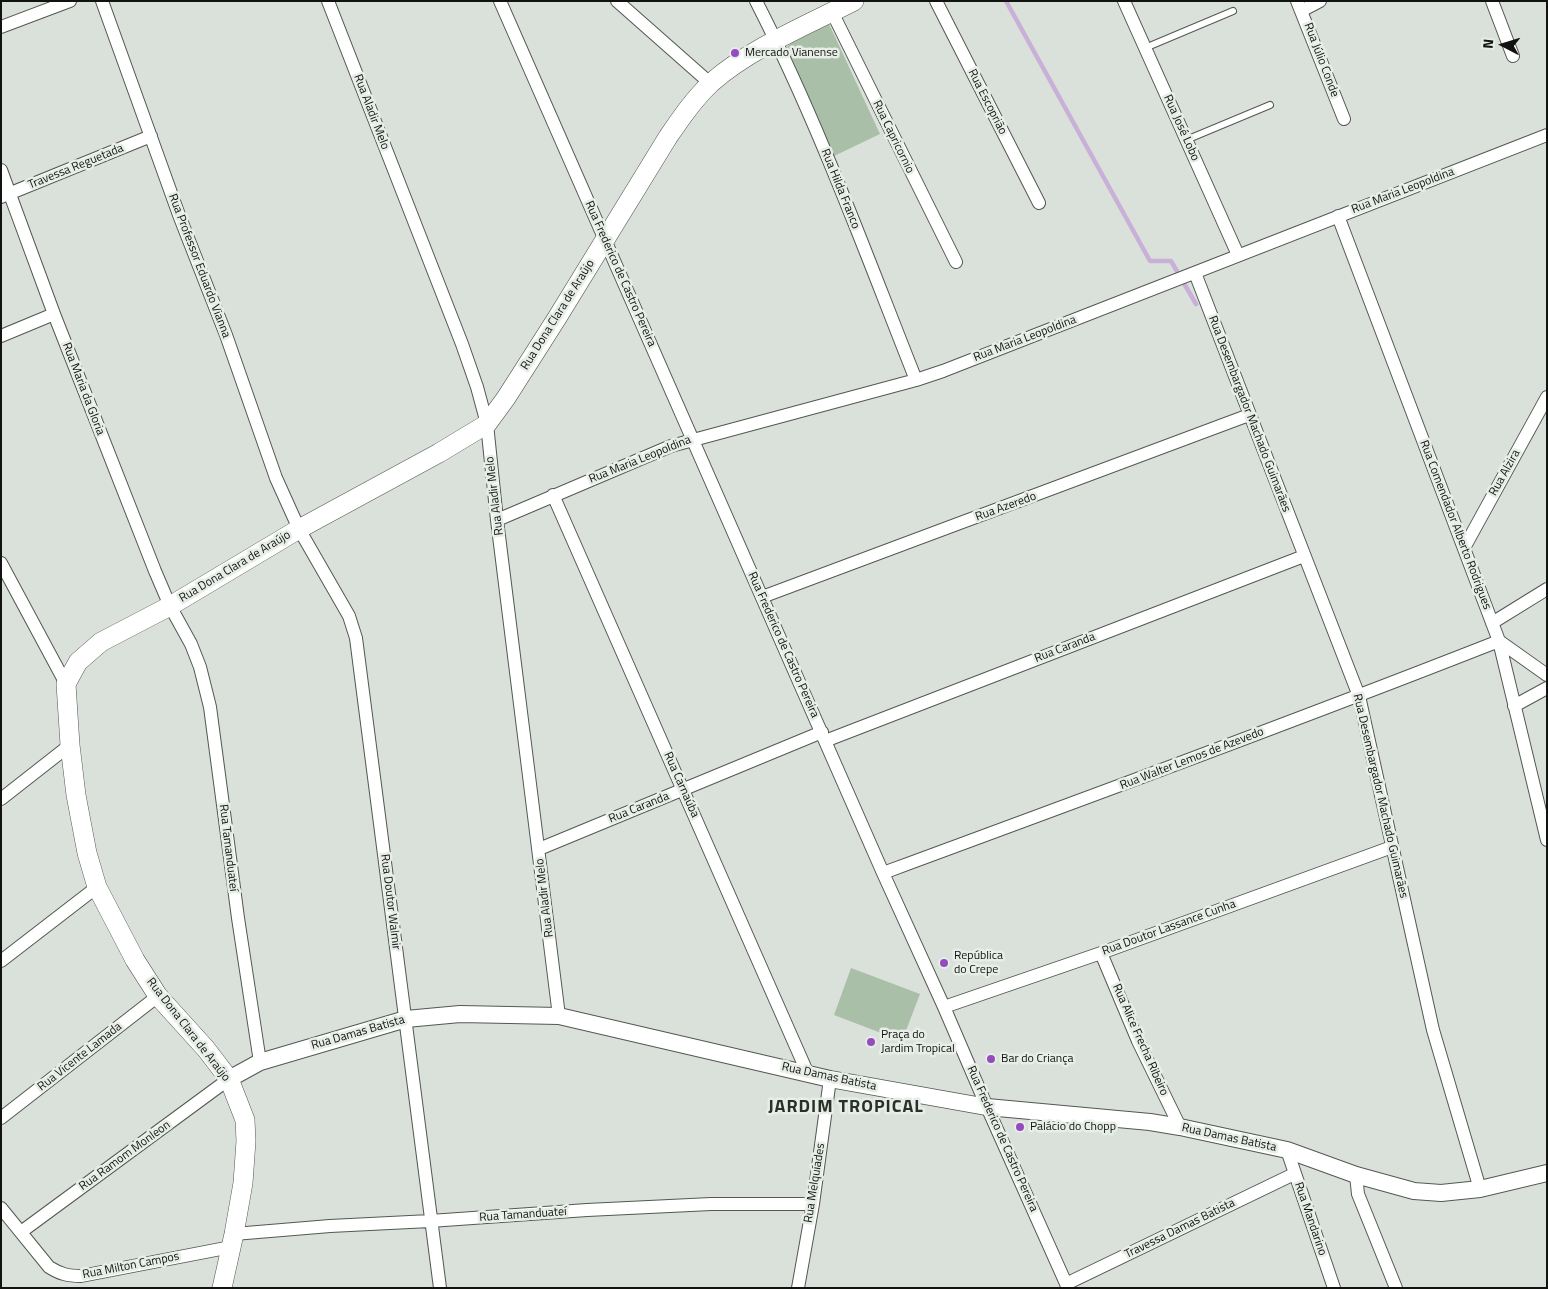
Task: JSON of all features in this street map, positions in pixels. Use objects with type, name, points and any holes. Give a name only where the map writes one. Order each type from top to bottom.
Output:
[{"type":"main road","name":"Rua Dona Clara de Araújo","points":[[222,1288],[243,1183],[246,1141],[245,1120],[229,1079],[206,1049],[158,996],[135,960],[97,887],[85,844],[76,795],[66,684],[78,662],[101,642],[170,606],[299,529],[487,424],[558,318],[668,137],[688,109],[711,84],[734,66],[777,41],[854,1]]},
{"type":"street","points":[[1,27],[70,1]]},
{"type":"street","name":"Rua Professor Eduardo Vianna","points":[[102,1],[179,215],[226,335],[276,478],[299,529]]},
{"type":"street","name":"Rua Aladir Melo","points":[[328,1],[462,344],[487,424],[497,520],[559,1016]]},
{"type":"street","name":"Rua Frederico de Castro Pereira","points":[[500,1],[1067,1286]]},
{"type":"street","points":[[617,1],[711,84]]},
{"type":"street","name":"Rua Hilda Franco","points":[[756,1],[777,41],[833,172],[916,380]]},
{"type":"street","name":"Rua Escoprião","points":[[936,1],[1038,203]]},
{"type":"street","name":"Rua José Lobo","points":[[1124,1],[1238,256]]},
{"type":"street","points":[[1299,6],[1320,1]]},
{"type":"street","points":[[1492,1],[1513,56]]},
{"type":"street","name":"Rua Júlio Conde","points":[[1299,6],[1344,119]]},
{"type":"street","name":"Rua Capricornio","points":[[832,12],[956,262]]},
{"type":"street","name":"Rua Maria Leopoldina","points":[[497,520],[671,446],[943,371],[1547,135]]},
{"type":"street","name":"Travessa Reguetada","points":[[6,196],[151,136]]},
{"type":"street","name":"Rua Maria da Gloria","points":[[1,170],[6,196],[170,606]]},
{"type":"street","name":"Rua Comendador Alberto Rodrigues","points":[[1338,216],[1499,641],[1547,840]]},
{"type":"street","name":"Rua Desembargador Machado Guimarães","points":[[1193,273],[1358,696],[1433,1030],[1480,1189]]},
{"type":"street","points":[[1,336],[54,314]]},
{"type":"street","name":"Rua Alzira","points":[[1464,548],[1547,397]]},
{"type":"street","name":"Rua Azeredo","points":[[762,597],[1249,415]]},
{"type":"street","name":"Rua Carnaúba","points":[[553,495],[808,1074]]},
{"type":"street","name":"Rua Doutor Walmir","points":[[299,529],[346,609],[356,638],[440,1288]]},
{"type":"street","name":"Rua Caranda","points":[[539,849],[683,790],[1304,556]]},
{"type":"street","points":[[1,562],[66,684]]},
{"type":"street","points":[[1492,623],[1547,589]]},
{"type":"street","name":"Rua Tamanduateí","points":[[170,606],[191,644],[200,667],[210,707],[238,918],[260,1062]]},
{"type":"street","points":[[1499,641],[1547,674]]},
{"type":"street","name":"Rua Walter Lemos de Azevedo","points":[[884,873],[1116,788],[1499,641]]},
{"type":"street","points":[[1514,706],[1547,688]]},
{"type":"street","points":[[1,799],[70,745]]},
{"type":"street","name":"Rua Doutor Lassance Cunha","points":[[944,1007],[1101,953],[1392,847]]},
{"type":"street","points":[[1,961],[97,887]]},
{"type":"street","name":"Rua Alice Frecha Ribeiro","points":[[1101,953],[1138,1042],[1180,1127]]},
{"type":"street","name":"Rua Vicente Lamada","points":[[1,1118],[158,996]]},
{"type":"street","name":"Rua Damas Batista","points":[[260,1062],[406,1019],[460,1014],[559,1016],[830,1079],[987,1107],[1150,1122],[1180,1127],[1287,1150],[1356,1175],[1426,1192],[1441,1193],[1480,1189],[1547,1173]]},
{"type":"street","points":[[229,1079],[260,1062]]},
{"type":"street","name":"Rua Ramom Monleon","points":[[21,1232],[229,1079]]},
{"type":"street","name":"Rua Melquíades","points":[[798,1288],[813,1204],[830,1079]]},
{"type":"street","name":"Rua Mandarino","points":[[1287,1150],[1334,1288]]},
{"type":"street","name":"Travessa Damas Batista","points":[[1067,1286],[1294,1174]]},
{"type":"street","points":[[1356,1175],[1358,1194],[1396,1288]]},
{"type":"street","name":"Rua Tamanduateí","points":[[232,1240],[330,1226],[587,1210],[702,1204],[813,1204]]},
{"type":"street","name":"Rua Milton Campos","points":[[1,1208],[49,1267],[59,1274],[69,1276],[81,1276],[232,1240]]},
{"type":"lane","points":[[1145,48],[1233,10]]},
{"type":"lane","points":[[1186,140],[1270,105]]},
{"type":"green space","points":[[829,24],[880,134],[832,157],[787,47],[804,30]]},
{"type":"green space","points":[[851,968],[920,994],[902,1041],[834,1015]]},
{"type":"waterway","points":[[1006,1],[1150,261],[1171,261],[1196,304]]},
{"type":"place","name":"Mercado Vianense","points":[[735,53]]},
{"type":"place","name":"República do Crepe","points":[[944,963]]},
{"type":"place","name":"Praça do Jardim Tropical","points":[[871,1042]]},
{"type":"place","name":"Bar do Criança","points":[[991,1059]]},
{"type":"place","name":"Palácio do Chopp","points":[[1020,1127]]},
{"type":"district","name":"JARDIM TROPICAL","points":[[846,1108]]}]
